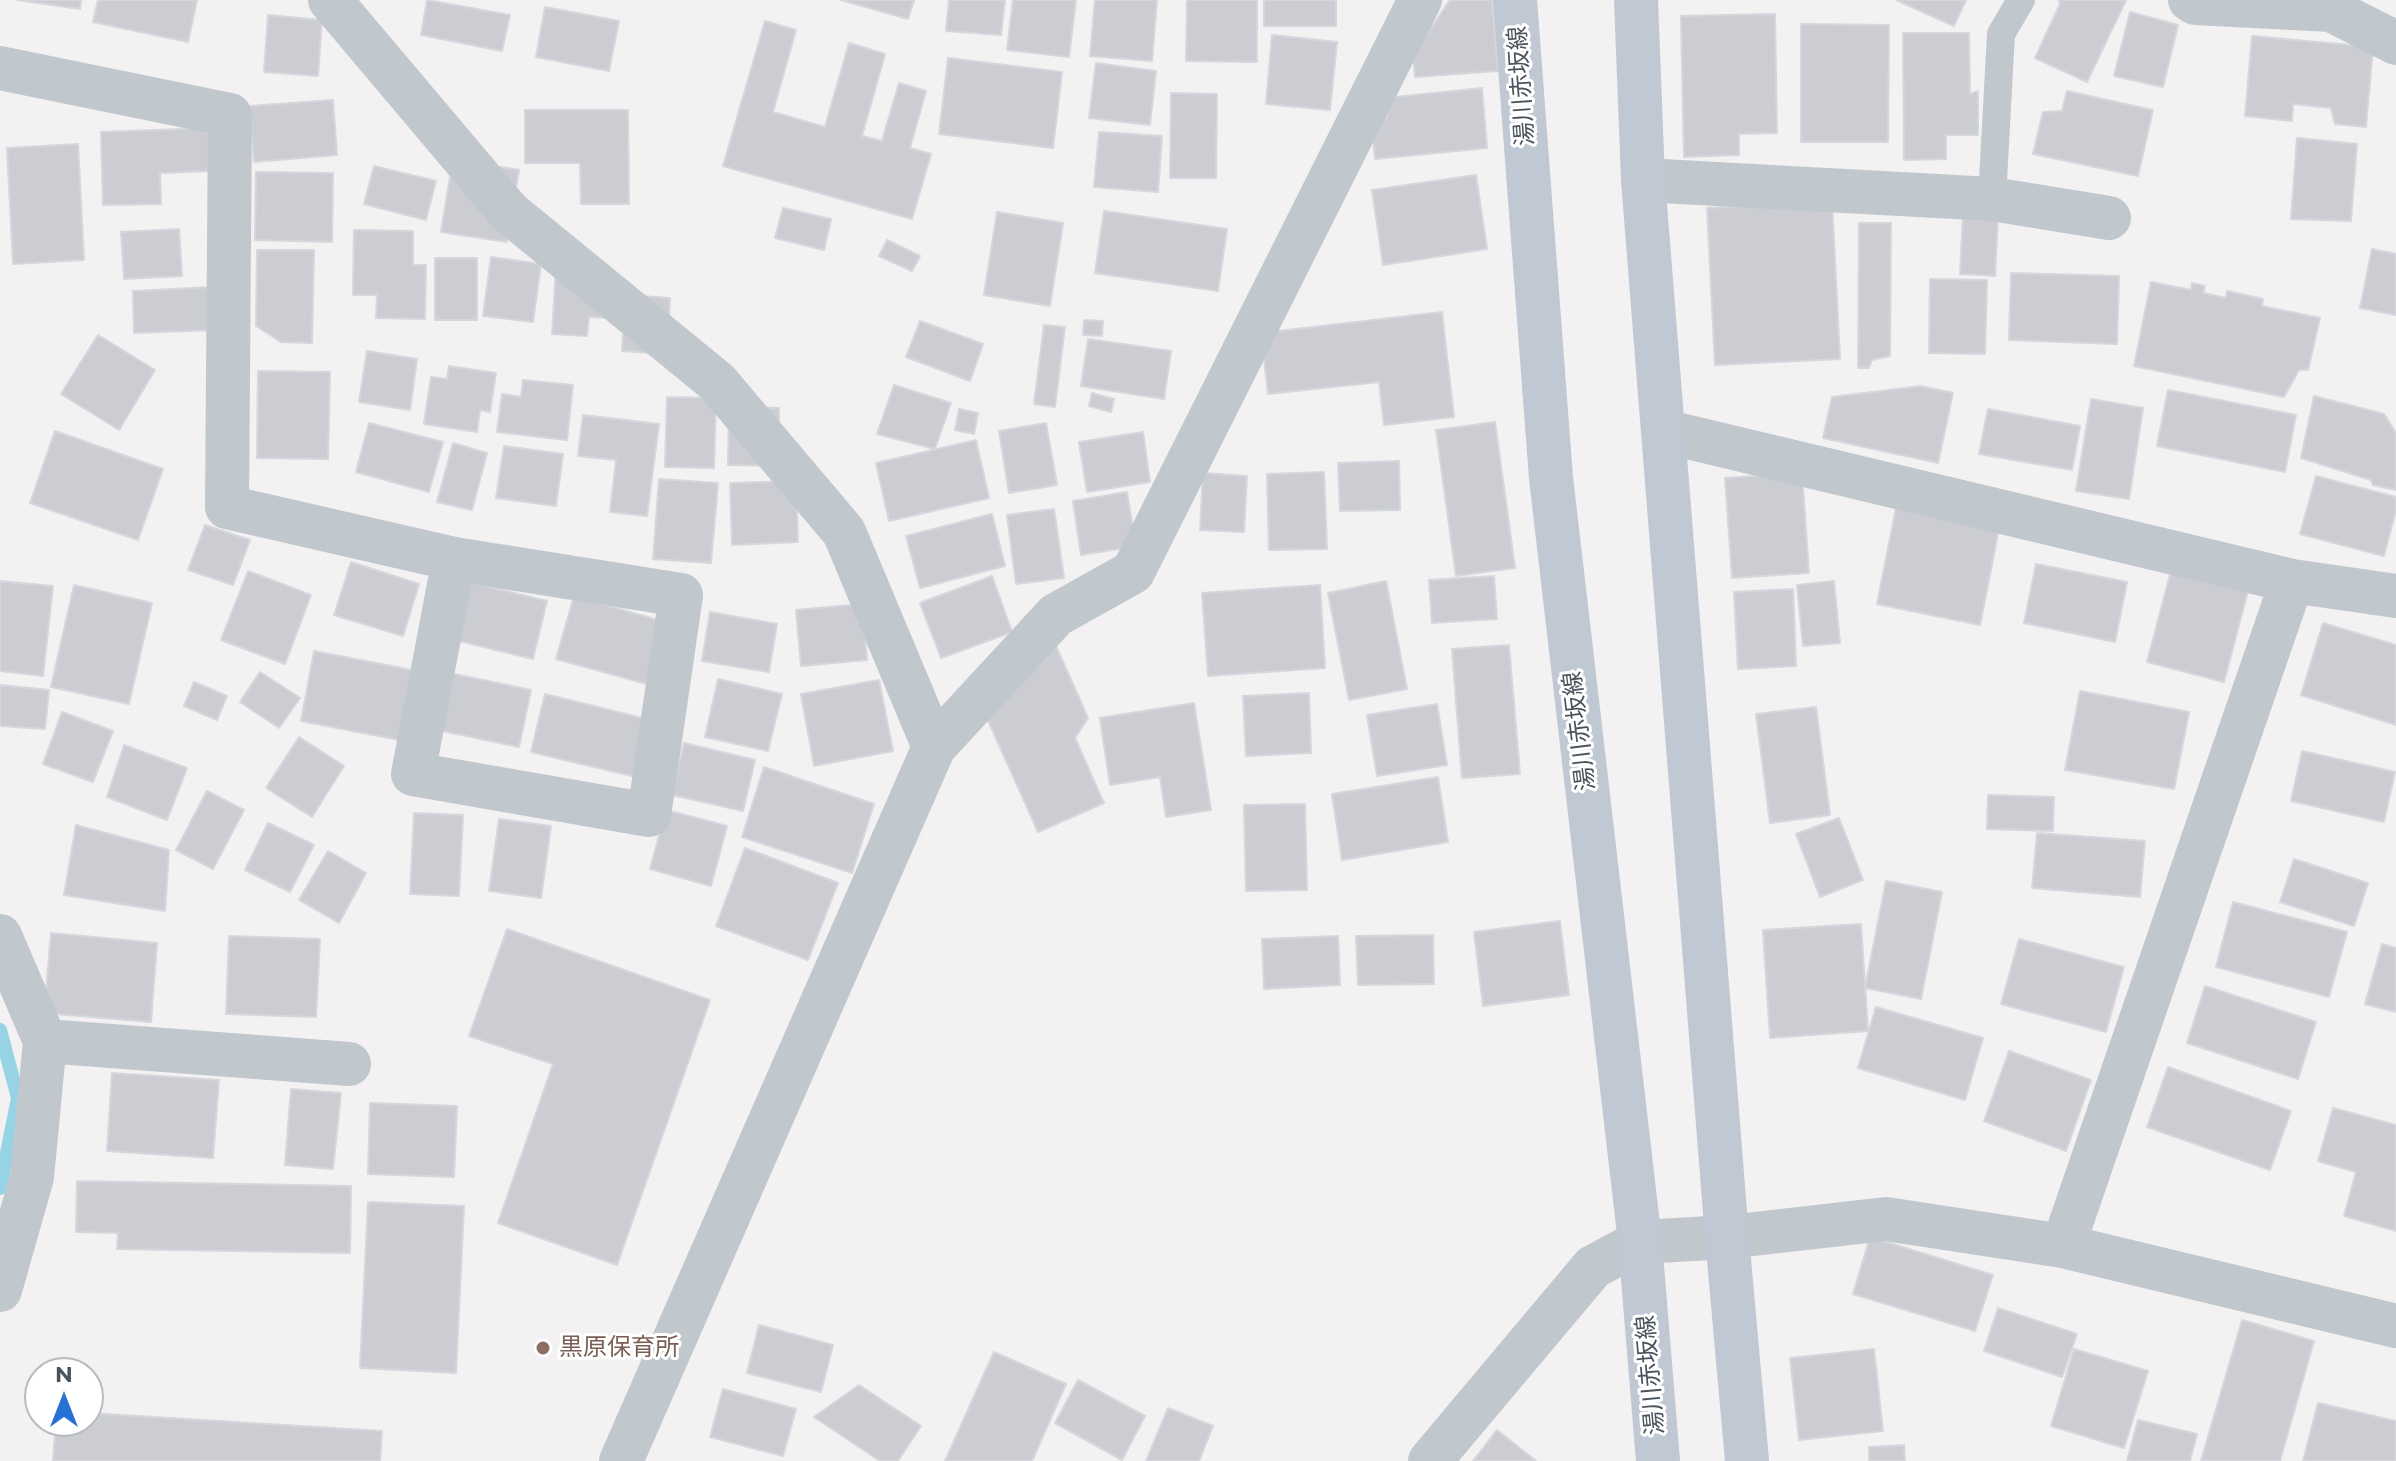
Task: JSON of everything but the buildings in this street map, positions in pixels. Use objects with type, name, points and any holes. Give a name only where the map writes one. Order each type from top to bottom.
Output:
[{"type":"main road","name":"湯川赤坂線","points":[[1515,0],[1551,478],[1640,1242],[1658,1461]]},
{"type":"main road","points":[[1636,0],[1643,180],[1747,1461]]},
{"type":"street","points":[[330,0],[509,212],[717,382],[844,532],[934,747]]},
{"type":"street","points":[[621,1461],[934,747],[1056,615],[1133,572],[1420,0]]},
{"type":"street","points":[[2190,0],[2195,3],[2331,10],[2396,43]]},
{"type":"street","points":[[0,68],[230,115],[227,507],[454,559],[681,595],[649,815],[413,774],[454,559]]},
{"type":"street","points":[[1643,180],[1992,199],[2109,218]]},
{"type":"street","points":[[1663,431],[2292,581],[2396,596]]},
{"type":"street","points":[[2063,1246],[2292,581]]},
{"type":"street","points":[[0,936],[45,1041],[32,1177],[0,1290]]},
{"type":"street","points":[[45,1041],[349,1064]]},
{"type":"street","points":[[1430,1461],[1593,1267],[1640,1242],[1727,1237],[1886,1219],[2063,1246],[2396,1326]]},
{"type":"lane","points":[[1992,199],[2001,34],[2021,0]]},
{"type":"waterway","points":[[0,1030],[18,1098],[0,1188]]},
{"type":"place","name":"黒原保育所","points":[[543,1348]]}]
